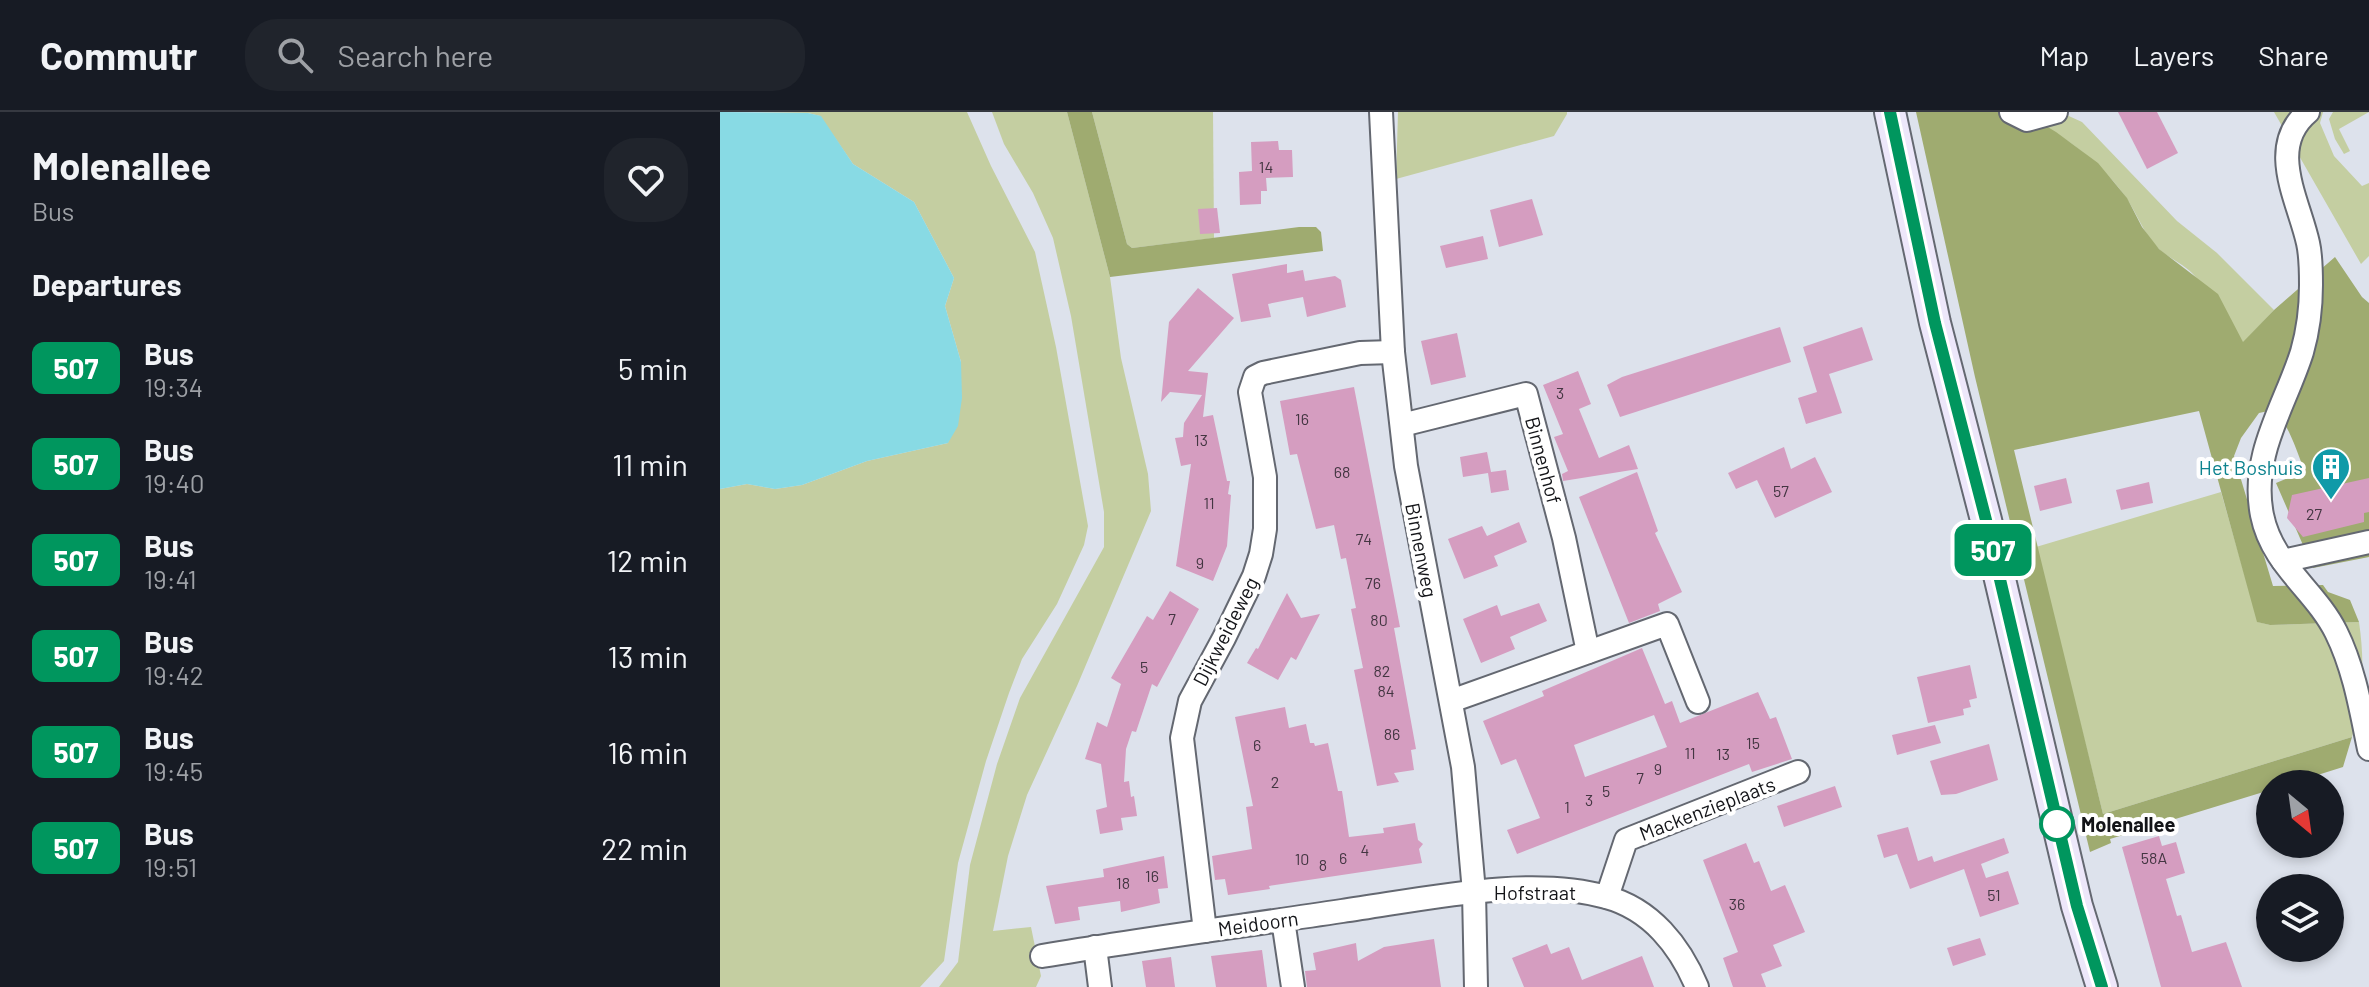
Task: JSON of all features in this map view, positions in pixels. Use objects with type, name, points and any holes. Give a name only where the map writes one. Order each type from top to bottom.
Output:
[{"type":"main road","points":[[1890,112],[1935,323],[1986,520],[2077,906],[2102,987]]},
{"type":"street","name":"Binnenweg","points":[[1381,112],[1393,352],[1406,466],[1463,767],[1474,892],[1476,987]]},
{"type":"street","points":[[2011,112],[2027,120],[2056,112]]},
{"type":"street","points":[[2308,112],[2295,127],[2286,162],[2308,244],[2311,287],[2306,335],[2294,375],[2272,428],[2259,475],[2259,493],[2265,527],[2283,561],[2336,630],[2361,709],[2369,749]]},
{"type":"street","name":"Dijkweideweg","points":[[1205,931],[1182,738],[1190,701],[1254,576],[1261,554],[1266,516],[1265,477],[1250,385],[1255,377],[1263,373],[1360,353],[1393,352]]},
{"type":"street","name":"Binnenhof","points":[[1402,425],[1526,394],[1564,538],[1588,652]]},
{"type":"street","points":[[2283,561],[2369,542]]},
{"type":"street","points":[[1451,701],[1667,624],[1698,702]]},
{"type":"street","name":"Mackenzieplaats","points":[[1607,897],[1626,840],[1798,772]]},
{"type":"street","name":"Hofstraat","points":[[1474,892],[1552,889],[1607,897],[1640,912],[1658,927],[1679,952],[1697,987]]},
{"type":"street","name":"Meidoorn","points":[[1042,956],[1474,892]]},
{"type":"street","points":[[1283,920],[1293,987]]},
{"type":"street","points":[[1095,947],[1100,987]]},
{"type":"green space","points":[[754,112],[967,112],[1035,252],[1056,347],[1088,526],[1084,545],[1057,604],[1022,659],[1009,693],[986,761],[958,863],[944,961],[920,987],[720,987],[720,489],[747,484],[775,489],[802,485],[867,461],[948,443],[961,362],[945,306],[954,278],[914,202],[853,164],[820,116]]},
{"type":"green space","points":[[992,112],[1067,112],[1110,277],[1121,358],[1148,474],[1151,511],[1027,795],[1008,856],[993,931],[1031,927],[1041,976],[1036,987],[939,987],[958,962],[970,865],[997,764],[1020,698],[1104,547],[1104,512],[1071,316],[1053,238],[1033,193],[1004,144]]},
{"type":"green space","points":[[1067,112],[1092,112],[1127,244],[1132,248],[1316,227],[1321,232],[1323,251],[1110,277]]},
{"type":"green space","points":[[1092,112],[1213,112],[1214,238],[1132,248],[1127,244]]},
{"type":"green space","points":[[1398,112],[1567,114],[1554,136],[1396,179]]},
{"type":"green space","points":[[1916,112],[2023,112],[2056,132],[2098,163],[2127,198],[2142,227],[2159,249],[2218,294],[2243,342],[2274,310],[2335,257],[2369,303],[2369,557],[2313,568],[2276,483],[2305,471],[2288,431],[2273,410],[2259,413],[2241,438],[2234,456],[2273,586],[2323,585],[2328,592],[2350,600],[2359,622],[2270,625],[2257,622],[2199,411],[2014,450],[2103,814],[2352,737],[2343,767],[2333,770],[2256,770],[2256,794],[2110,839],[2111,843],[2090,852],[1975,377]]},
{"type":"green space","points":[[2060,112],[2082,122],[2177,221],[2217,253],[2274,310],[2243,343],[2220,306],[2199,281],[2153,242],[2125,196],[2104,171],[2068,141],[2026,116]]},
{"type":"green space","points":[[2274,112],[2323,112],[2320,123],[2334,156],[2362,186],[2369,183],[2369,256],[2361,264]]},
{"type":"green space","points":[[2333,112],[2369,112],[2339,129],[2350,151],[2344,154],[2329,119]]},
{"type":"green space","points":[[2221,492],[2258,622],[2270,625],[2359,622],[2362,680],[2352,737],[2103,814],[2036,547]]},
{"type":"water","points":[[720,112],[808,113],[821,116],[853,164],[914,202],[954,278],[945,306],[961,362],[962,398],[958,426],[948,443],[867,461],[802,485],[775,489],[747,484],[720,489]]},
{"type":"building","points":[[2118,112],[2157,112],[2178,153],[2147,169]]},
{"type":"building","points":[[1278,141],[1279,150],[1292,150],[1293,177],[1266,178],[1267,191],[1261,191],[1261,204],[1240,205],[1239,172],[1252,171],[1251,142]]},
{"type":"building","points":[[1532,199],[1543,235],[1499,247],[1490,210]]},
{"type":"building","points":[[1217,208],[1220,233],[1200,234],[1198,209]]},
{"type":"building","points":[[1483,236],[1488,259],[1446,268],[1440,246]]},
{"type":"building","points":[[1287,264],[1287,273],[1303,270],[1305,281],[1335,276],[1341,280],[1346,307],[1307,317],[1303,297],[1268,304],[1271,317],[1241,322],[1232,274]]},
{"type":"building","points":[[1198,288],[1234,318],[1188,371],[1208,373],[1203,417],[1213,415],[1227,481],[1230,481],[1227,546],[1213,581],[1176,566],[1191,464],[1181,466],[1175,438],[1183,437],[1184,423],[1202,395],[1170,392],[1161,402],[1169,322]]},
{"type":"building","points":[[1780,327],[1791,362],[1620,417],[1607,385],[1622,377]]},
{"type":"building","points":[[1862,327],[1873,360],[1829,374],[1842,413],[1806,424],[1798,398],[1817,392],[1803,347]]},
{"type":"building","points":[[1457,333],[1466,377],[1431,385],[1421,341]]},
{"type":"building","points":[[1578,371],[1591,404],[1579,409],[1599,458],[1629,445],[1638,469],[1563,481],[1562,474],[1568,471],[1554,437],[1563,434],[1543,385]]},
{"type":"building","points":[[1354,387],[1400,627],[1394,628],[1416,749],[1411,750],[1414,770],[1394,773],[1399,782],[1377,786],[1354,670],[1363,668],[1351,609],[1356,608],[1346,558],[1341,559],[1334,525],[1316,529],[1297,454],[1290,455],[1280,401]]},
{"type":"building","points":[[1784,447],[1791,469],[1815,457],[1832,492],[1775,518],[1757,480],[1736,489],[1728,473]]},
{"type":"building","points":[[1487,452],[1491,472],[1506,470],[1509,490],[1491,493],[1488,473],[1463,477],[1460,457]]},
{"type":"building","points":[[1637,472],[1658,531],[1655,533],[1682,592],[1658,604],[1660,611],[1629,623],[1579,497]]},
{"type":"building","points":[[2066,478],[2072,503],[2040,511],[2034,486]]},
{"type":"building","name":"Het Boshuis","points":[[2369,478],[2369,512],[2364,513],[2364,522],[2303,537],[2287,518],[2292,495]]},
{"type":"building","points":[[2149,482],[2153,503],[2121,510],[2116,490]]},
{"type":"building","points":[[1519,522],[1527,542],[1494,556],[1498,566],[1464,579],[1448,539],[1482,526],[1487,536]]},
{"type":"building","points":[[1170,591],[1199,609],[1157,687],[1152,684],[1136,732],[1132,731],[1126,749],[1124,782],[1129,781],[1137,816],[1121,818],[1123,830],[1100,834],[1096,810],[1107,807],[1101,764],[1085,759],[1097,722],[1107,727],[1121,684],[1111,678],[1147,616],[1153,620]]},
{"type":"building","points":[[1287,593],[1301,618],[1320,614],[1296,660],[1291,657],[1278,680],[1247,663],[1258,649]]},
{"type":"building","points":[[1539,603],[1547,621],[1510,637],[1515,649],[1481,663],[1463,619],[1497,605],[1501,616]]},
{"type":"building","points":[[1642,648],[1665,704],[1672,701],[1680,723],[1758,692],[1770,719],[1776,717],[1792,759],[1752,772],[1749,764],[1517,854],[1507,830],[1540,818],[1516,759],[1501,765],[1483,721],[1544,696],[1542,691]],"holes":[[[1654,715],[1667,747],[1585,777],[1574,745]]]},
{"type":"building","points":[[1970,665],[1977,698],[1969,700],[1971,707],[1963,709],[1964,715],[1928,723],[1917,677]]},
{"type":"building","points":[[1285,707],[1289,728],[1306,724],[1310,743],[1315,746],[1328,743],[1338,791],[1342,791],[1349,837],[1384,833],[1383,828],[1415,823],[1418,840],[1423,844],[1419,849],[1422,863],[1228,895],[1225,879],[1215,880],[1212,856],[1252,849],[1246,807],[1253,806],[1235,717]]},
{"type":"building","points":[[1935,725],[1941,743],[1897,755],[1892,735]]},
{"type":"building","points":[[1989,744],[1998,780],[1956,794],[1941,795],[1930,761]]},
{"type":"building","points":[[1835,786],[1842,807],[1784,827],[1777,806]]},
{"type":"building","points":[[1908,827],[1918,861],[1932,856],[1934,862],[2004,838],[2009,853],[1981,864],[1986,878],[2008,871],[2019,904],[1980,917],[1964,869],[1910,889],[1897,854],[1884,858],[1877,835]]},
{"type":"building","points":[[2159,836],[2162,846],[2176,842],[2185,873],[2166,879],[2192,952],[2226,942],[2242,987],[2161,987],[2122,847]]},
{"type":"building","points":[[1746,843],[1754,863],[1759,861],[1771,891],[1785,885],[1805,932],[1773,945],[1782,966],[1761,974],[1766,987],[1733,987],[1723,958],[1738,952],[1703,860]]},
{"type":"building","points":[[1164,856],[1168,888],[1158,889],[1160,903],[1121,912],[1120,901],[1078,907],[1080,920],[1055,924],[1046,886],[1104,877],[1103,869]]},
{"type":"building","points":[[1980,938],[1986,955],[1953,966],[1947,948]]},
{"type":"building","points":[[1434,939],[1441,987],[1307,987],[1305,971],[1316,970],[1313,953],[1356,943],[1358,961],[1384,947]]},
{"type":"building","points":[[1547,944],[1551,954],[1569,947],[1582,980],[1642,956],[1654,987],[1524,987],[1512,958]]},
{"type":"building","points":[[1262,950],[1267,987],[1216,987],[1211,956]]},
{"type":"building","points":[[1171,957],[1175,987],[1146,987],[1142,961]]},
{"type":"bus line","name":"507","points":[[1890,112],[1935,323],[1986,520],[2063,851],[2102,987]]},
{"type":"place","name":"Het Boshuis","points":[[2331,501]]},
{"type":"place","name":"Molenallee","points":[[2057,824]]}]
